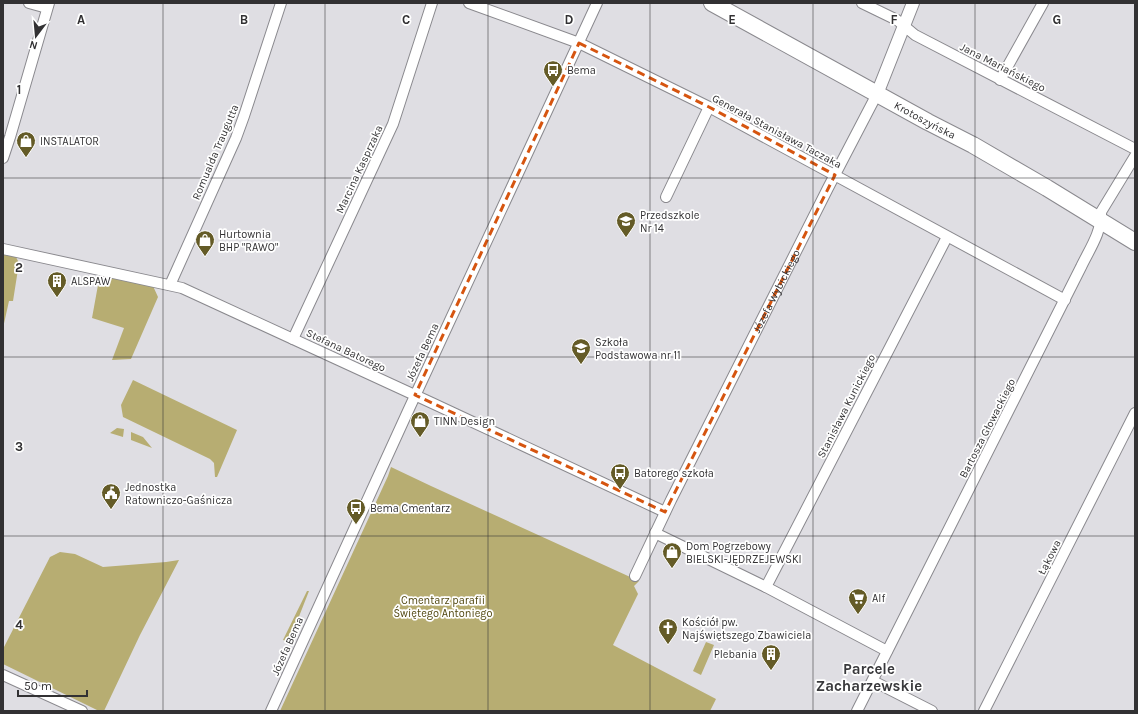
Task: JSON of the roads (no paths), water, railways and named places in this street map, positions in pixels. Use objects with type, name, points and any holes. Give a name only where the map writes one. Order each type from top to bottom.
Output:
[{"type":"main road","name":"Krotoszyńska","points":[[712,3],[973,145],[1135,242]]},
{"type":"street","points":[[4,151],[48,6],[29,3]]},
{"type":"street","name":"Romualda Traugutta","points":[[170,285],[236,138],[281,3]]},
{"type":"street","name":"Marcina Kasprzaka","points":[[293,339],[393,124],[432,3]]},
{"type":"street","name":"Generała Stanisława Taczaka","points":[[469,3],[579,43],[709,107],[1065,300]]},
{"type":"street","name":"Józefa Bema","points":[[271,711],[415,395],[597,3]]},
{"type":"street","name":"Jana Mariańskiego","points":[[862,3],[897,20],[915,35],[1135,149]]},
{"type":"street","name":"Józefa Wybickiego","points":[[634,576],[877,94],[913,3]]},
{"type":"street","points":[[1000,80],[1042,3]]},
{"type":"street","points":[[666,198],[709,107]]},
{"type":"street","name":"Bartosza Głowackiego","points":[[857,711],[1065,300],[1102,221],[1101,212],[1135,156]]},
{"type":"street","name":"Stanisława Kunickiego","points":[[766,587],[947,237]]},
{"type":"street","name":"Stefana Batorego","points":[[3,249],[182,288],[665,512]]},
{"type":"street","name":"Łąkowa","points":[[984,711],[1135,413]]},
{"type":"street","points":[[655,533],[766,587],[887,651]]},
{"type":"street","points":[[3,674],[82,711]]},
{"type":"street","points":[[872,682],[932,711]]},
{"type":"place","name":"Bema","points":[[553,87]]},
{"type":"place","name":"INSTALATOR","points":[[26,158]]},
{"type":"place","name":"Przedszkole Nr 14","points":[[626,238]]},
{"type":"place","name":"Hurtownia BHP \"RAWO\"","points":[[205,257]]},
{"type":"place","name":"ALSPAW","points":[[57,298]]},
{"type":"place","name":"Szkoła Podstawowa nr 11","points":[[581,365]]},
{"type":"place","name":"TINN Design","points":[[420,438]]},
{"type":"place","name":"Batorego szkoła","points":[[620,490]]},
{"type":"place","name":"Jednostka Ratowniczo-Gaśnicza","points":[[111,510]]},
{"type":"place","name":"Bema Cmentarz","points":[[356,525]]},
{"type":"place","name":"Dom Pogrzebowy BIELSKI-JĘDRZEJEWSKI","points":[[672,569]]},
{"type":"place","name":"Alf","points":[[858,615]]},
{"type":"place","name":"Kościół pw. Najświętszego Zbawiciela","points":[[668,645]]},
{"type":"place","name":"Plebania","points":[[771,671]]},
{"type":"district","name":"Parcele Zacharzewskie","points":[[869,678]]},
{"type":"park label","name":"Cmentarz parafii Świętego Antoniego","points":[[443,606]]}]
